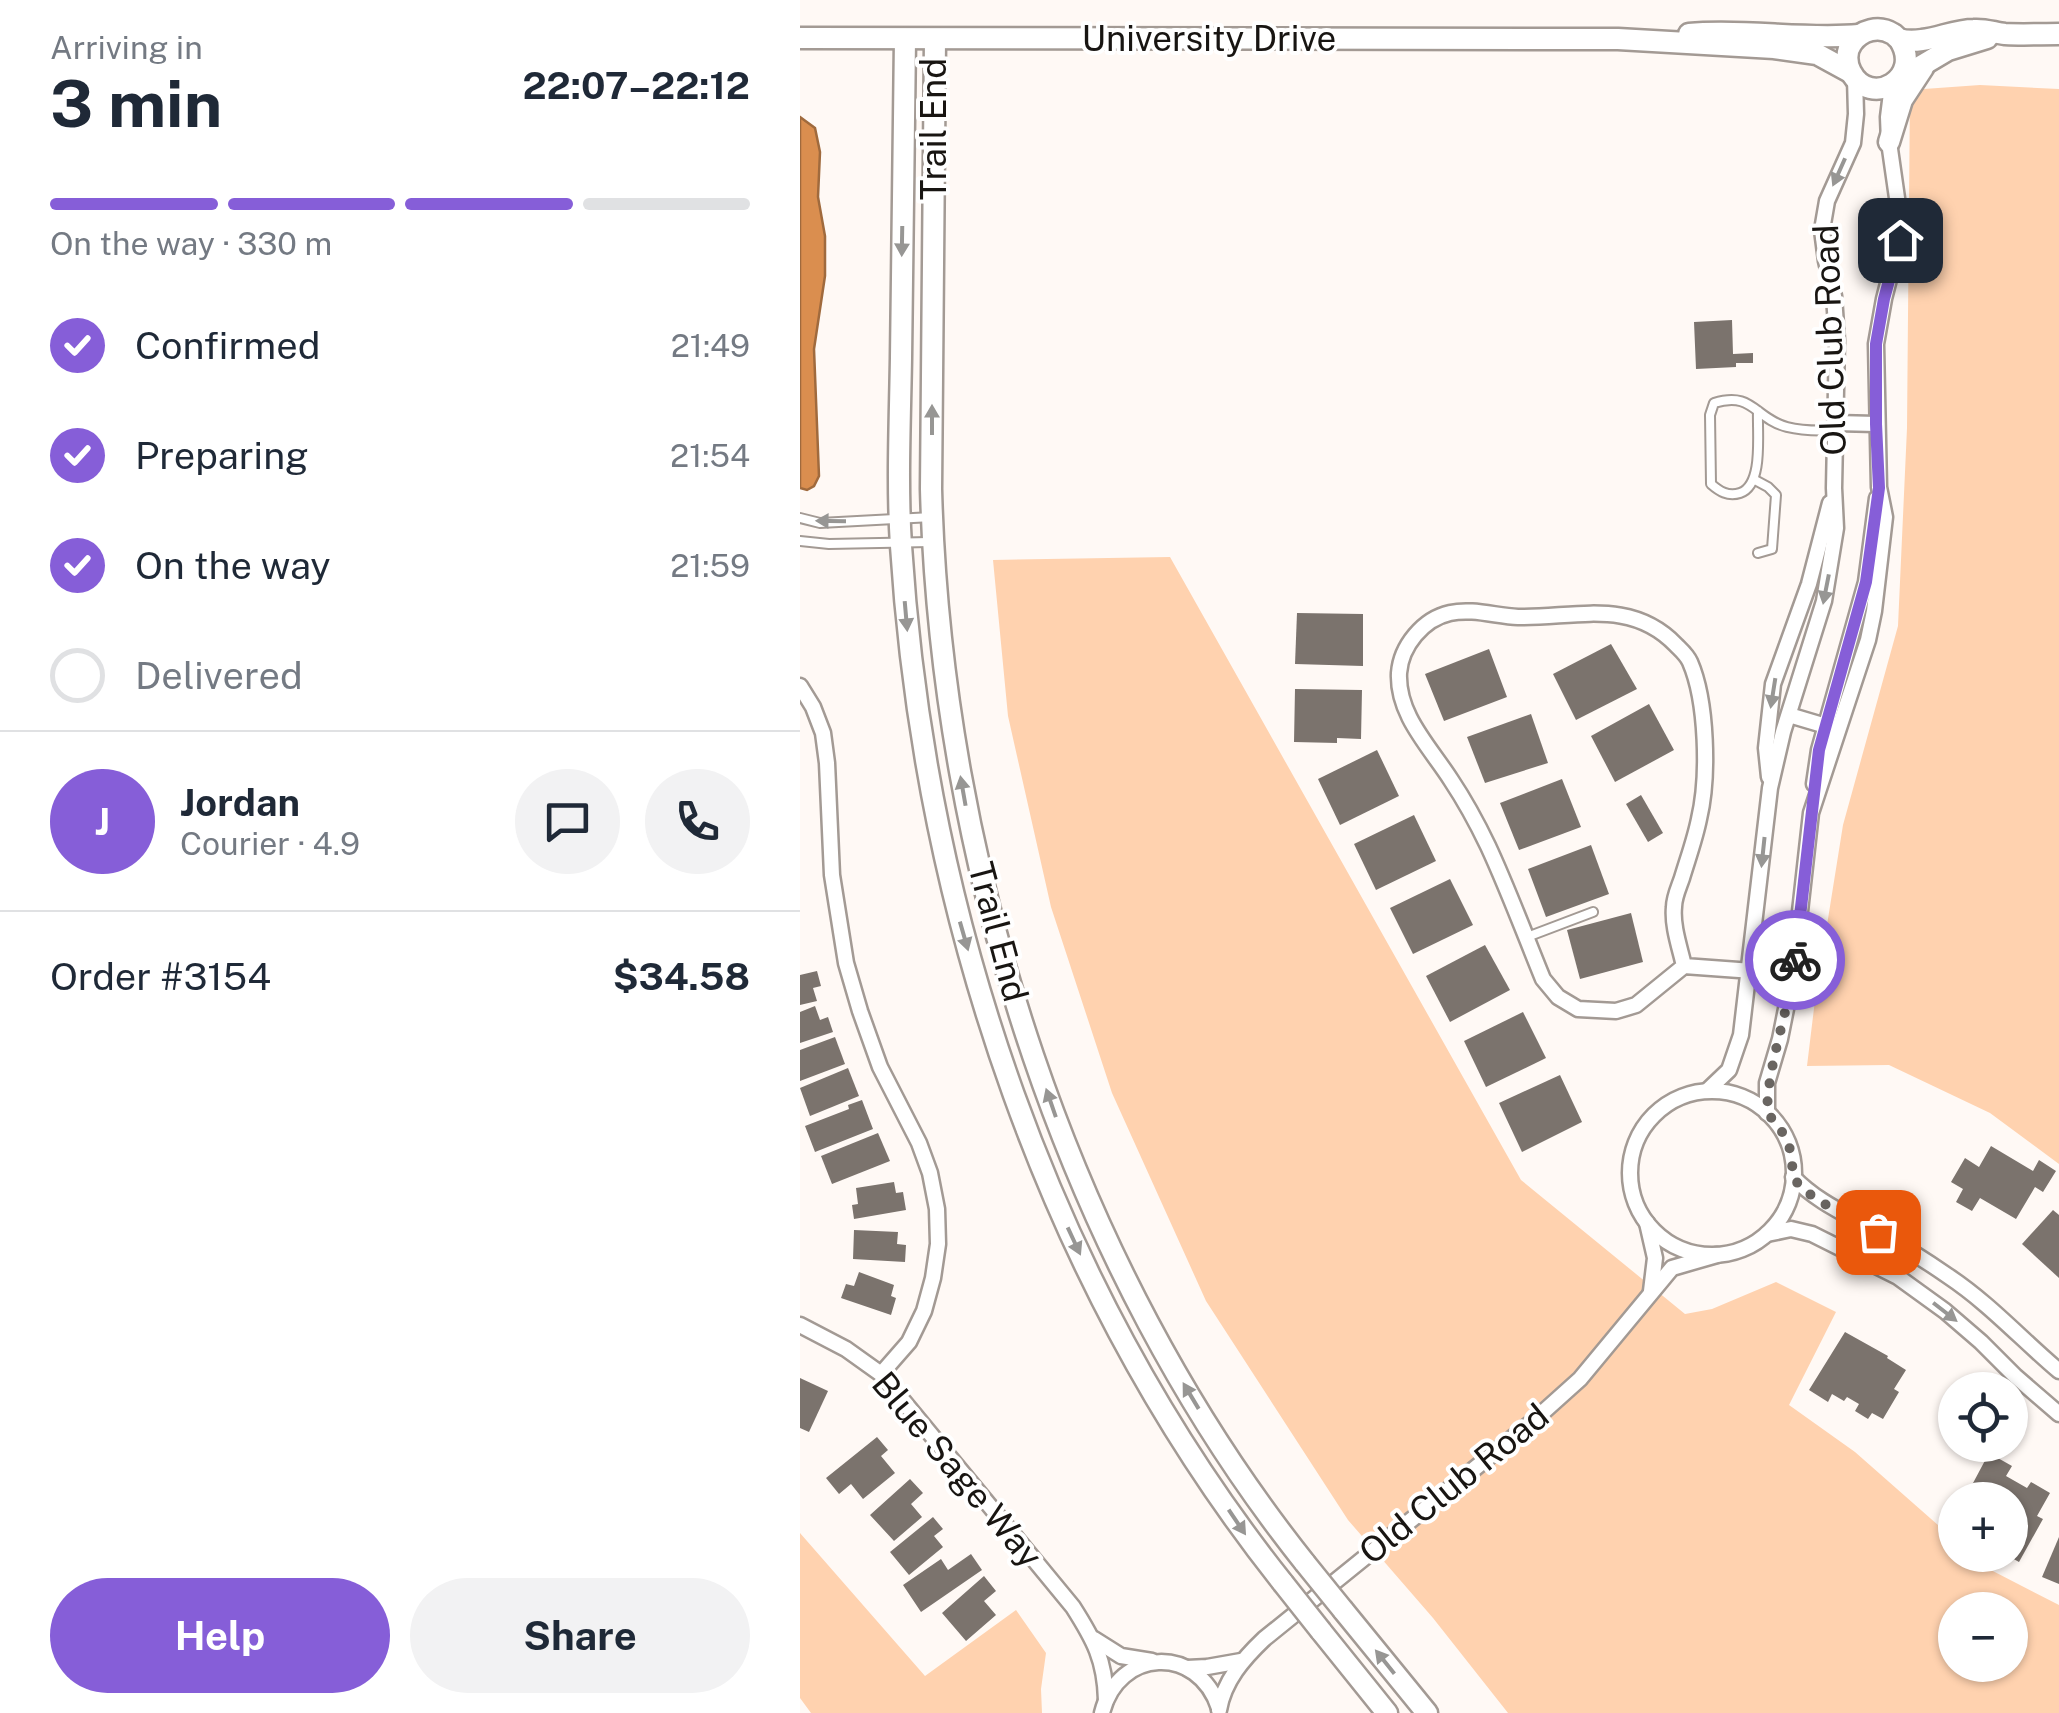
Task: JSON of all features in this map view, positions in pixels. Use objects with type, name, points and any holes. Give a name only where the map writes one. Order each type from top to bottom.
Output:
[{"type":"street","points":[[2003,34],[1966,43],[1895,82],[1874,88],[1860,83],[1848,64],[1849,49],[1867,31],[1884,30],[1899,39],[1924,40],[1977,29],[2003,34],[2059,34]]},
{"type":"street","name":"University Drive","points":[[1618,40],[1721,31],[1859,35]]},
{"type":"street","name":"University Drive","points":[[800,38],[1618,40],[1817,54],[1852,75]]},
{"type":"street","name":"Trail End","points":[[905,39],[900,542],[910,654],[932,801],[955,903],[1004,1071],[1028,1134],[1075,1244],[1131,1355],[1249,1541],[1387,1713]]},
{"type":"street","name":"Trail End","points":[[934,39],[932,517],[940,640],[963,796],[1015,998],[1059,1125],[1104,1234],[1156,1337],[1214,1435],[1280,1531],[1427,1713]]},
{"type":"street","points":[[1895,82],[1904,72],[1906,55],[1899,39]]},
{"type":"street","points":[[1889,142],[1902,100],[1927,63]]},
{"type":"street","name":"Old Club Road","points":[[1708,1090],[1729,1070],[1741,1035],[1770,788],[1824,601],[1836,528],[1837,340],[1822,230],[1827,201],[1853,143],[1857,96],[1852,75]]},
{"type":"street","name":"Old Club Road","points":[[1811,813],[1871,625],[1884,517],[1876,424],[1876,344],[1900,240],[1888,117],[1895,82]]},
{"type":"street","points":[[1836,426],[1876,424]]},
{"type":"street","name":"Old Club Road","points":[[1770,788],[1766,748],[1773,684],[1810,584],[1834,488]]},
{"type":"street","name":"Old Club Road","points":[[1767,1113],[1768,1083],[1793,974],[1819,750],[1866,582],[1879,488]]},
{"type":"street","points":[[1684,966],[1674,906],[1700,816],[1704,766],[1703,718],[1688,658],[1650,624],[1622,614],[1515,617],[1476,612],[1450,613],[1431,621],[1403,653],[1399,673],[1401,697],[1408,716],[1472,816],[1543,979],[1558,997],[1578,1008],[1616,1012],[1636,1005],[1684,966],[1793,974]]},
{"type":"street","points":[[800,686],[823,733],[832,875],[846,963],[880,1066],[930,1173],[936,1209],[938,1244],[924,1311],[910,1342],[881,1374]]},
{"type":"street","points":[[1789,715],[1826,726]]},
{"type":"street","points":[[1708,1090],[1742,1096],[1767,1113],[1780,1127],[1792,1158],[1794,1176],[1785,1210],[1766,1234],[1749,1246],[1717,1254],[1686,1250],[1669,1243],[1647,1222],[1632,1188],[1630,1168],[1638,1137],[1653,1115],[1690,1093],[1708,1090]]},
{"type":"street","points":[[1794,1176],[1824,1203],[1950,1277],[2002,1317],[2059,1372]]},
{"type":"street","points":[[1647,1222],[1655,1258],[1651,1292]]},
{"type":"street","points":[[1766,1234],[1791,1229],[1812,1234],[1898,1277],[1969,1332],[2059,1414]]},
{"type":"street","name":"Old Club Road","points":[[1219,1712],[1222,1696],[1241,1661],[1264,1639],[1568,1390],[1672,1268],[1717,1254]]},
{"type":"street","points":[[1898,1277],[1913,1254]]},
{"type":"street","name":"Blue Sage Way","points":[[800,1325],[846,1349],[881,1374],[1072,1607],[1093,1639],[1102,1662],[1104,1706]]},
{"type":"street","points":[[1093,1639],[1121,1656],[1186,1668],[1241,1661]]},
{"type":"street","points":[[1104,1706],[1120,1678],[1145,1664],[1159,1662]]},
{"type":"street","points":[[1186,1668],[1208,1686],[1219,1712]]},
{"type":"lane","points":[[1758,411],[1755,480],[1736,494],[1722,492],[1711,484],[1710,414],[1714,403],[1738,399],[1749,403],[1758,411],[1764,417],[1812,431],[1836,426]]},
{"type":"lane","points":[[1755,480],[1776,496],[1772,549],[1758,553]]},
{"type":"lane","points":[[800,518],[820,523],[932,517]]},
{"type":"lane","points":[[800,541],[933,542]]},
{"type":"lane","points":[[1526,937],[1593,912]]},
{"type":"shaded area","points":[[1980,85],[2059,89],[2059,1164],[1990,1113],[1889,1065],[1807,1066],[1843,825],[1898,626],[1907,428],[1910,90]]},
{"type":"shaded area","points":[[800,117],[815,128],[820,152],[818,197],[825,236],[825,276],[814,349],[819,476],[807,490],[800,488]]},
{"type":"shaded area","points":[[1170,557],[1521,1180],[1685,1314],[1712,1309],[1776,1282],[1836,1312],[1789,1405],[1855,1452],[1938,1525],[1938,1572],[1995,1572],[2059,1605],[2059,1713],[1508,1713],[1348,1520],[1206,1301],[1112,1093],[1051,907],[1008,716],[993,560]]},
{"type":"shaded area","points":[[800,1533],[925,1676],[1016,1610],[1046,1653],[1042,1713],[811,1713],[800,1698]]},
{"type":"building","points":[[1732,320],[1733,354],[1753,353],[1753,363],[1696,369],[1694,322]]},
{"type":"building","points":[[1297,613],[1363,614],[1363,666],[1295,664]]},
{"type":"building","points":[[1611,644],[1637,689],[1576,720],[1553,674]]},
{"type":"building","points":[[1489,649],[1507,697],[1444,721],[1425,674]]},
{"type":"building","points":[[1295,689],[1362,690],[1361,739],[1294,742]]},
{"type":"building","points":[[1649,704],[1674,750],[1615,782],[1591,736]]},
{"type":"building","points":[[1531,714],[1548,763],[1485,783],[1467,737]]},
{"type":"building","points":[[1377,750],[1399,796],[1340,825],[1318,779]]},
{"type":"building","points":[[1562,779],[1581,827],[1519,850],[1500,803]]},
{"type":"building","points":[[1641,795],[1663,833],[1648,842],[1626,804]]},
{"type":"building","points":[[1414,815],[1436,861],[1376,890],[1354,844]]},
{"type":"building","points":[[1591,845],[1609,894],[1546,917],[1528,869]]},
{"type":"building","points":[[1450,879],[1473,925],[1413,954],[1390,908]]},
{"type":"building","points":[[1631,913],[1643,962],[1580,979],[1567,930]]},
{"type":"building","points":[[1485,945],[1510,990],[1450,1022],[1426,976]]},
{"type":"building","points":[[817,971],[821,986],[813,988],[817,1001],[800,1005],[800,975]]},
{"type":"building","points":[[815,1006],[820,1020],[828,1017],[833,1032],[800,1043],[800,1012]]},
{"type":"building","points":[[1523,1012],[1546,1058],[1486,1087],[1464,1041]]},
{"type":"building","points":[[835,1037],[845,1064],[800,1081],[800,1050]]},
{"type":"building","points":[[848,1068],[859,1096],[810,1116],[800,1088]]},
{"type":"building","points":[[1560,1075],[1582,1122],[1522,1152],[1499,1103]]},
{"type":"building","points":[[862,1100],[873,1129],[815,1152],[805,1126]]},
{"type":"building","points":[[878,1133],[890,1161],[832,1184],[821,1156]]},
{"type":"building","points":[[1991,1146],[2033,1171],[2039,1160],[2056,1171],[2043,1192],[2035,1187],[2016,1219],[1980,1198],[1972,1211],[1956,1202],[1963,1189],[1951,1182],[1965,1158],[1979,1167]]},
{"type":"building","points":[[894,1182],[896,1193],[903,1192],[906,1210],[854,1219],[852,1205],[858,1204],[856,1188]]},
{"type":"building","points":[[2053,1210],[2059,1215],[2059,1278],[2022,1244]]},
{"type":"building","points":[[854,1230],[898,1232],[897,1244],[906,1245],[905,1262],[853,1259]]},
{"type":"building","points":[[859,1272],[894,1285],[891,1296],[896,1298],[891,1315],[841,1298],[846,1284],[854,1286]]},
{"type":"building","points":[[1845,1332],[1906,1370],[1894,1389],[1899,1392],[1883,1419],[1872,1413],[1868,1419],[1855,1411],[1859,1404],[1847,1397],[1844,1401],[1832,1394],[1828,1402],[1809,1390]]},
{"type":"building","points":[[800,1378],[828,1391],[809,1432],[800,1428]]},
{"type":"building","points":[[877,1437],[888,1450],[881,1456],[895,1473],[863,1499],[851,1484],[839,1494],[826,1478]]},
{"type":"building","points":[[1984,1462],[2005,1462],[2012,1466],[2006,1476],[2016,1482],[1974,1482]]},
{"type":"building","points":[[910,1479],[923,1493],[911,1504],[922,1517],[894,1541],[870,1515]]},
{"type":"building","points":[[2031,1482],[2050,1493],[2037,1516],[2043,1519],[2028,1546]]},
{"type":"building","points":[[933,1517],[943,1529],[934,1536],[943,1547],[909,1575],[890,1552]]},
{"type":"building","points":[[2059,1537],[2059,1584],[2042,1577]]},
{"type":"building","points":[[971,1554],[982,1570],[921,1612],[903,1585],[941,1559],[948,1570]]},
{"type":"building","points":[[984,1576],[996,1591],[984,1601],[996,1615],[966,1641],[942,1613]]},
{"type":"way so far","points":[[1795,960],[1768,1083],[1767,1113],[1788,1142],[1794,1176],[1808,1192],[1878,1232]]},
{"type":"route","points":[[1795,960],[1819,750],[1866,582],[1879,488],[1876,344],[1900,240]]}]
